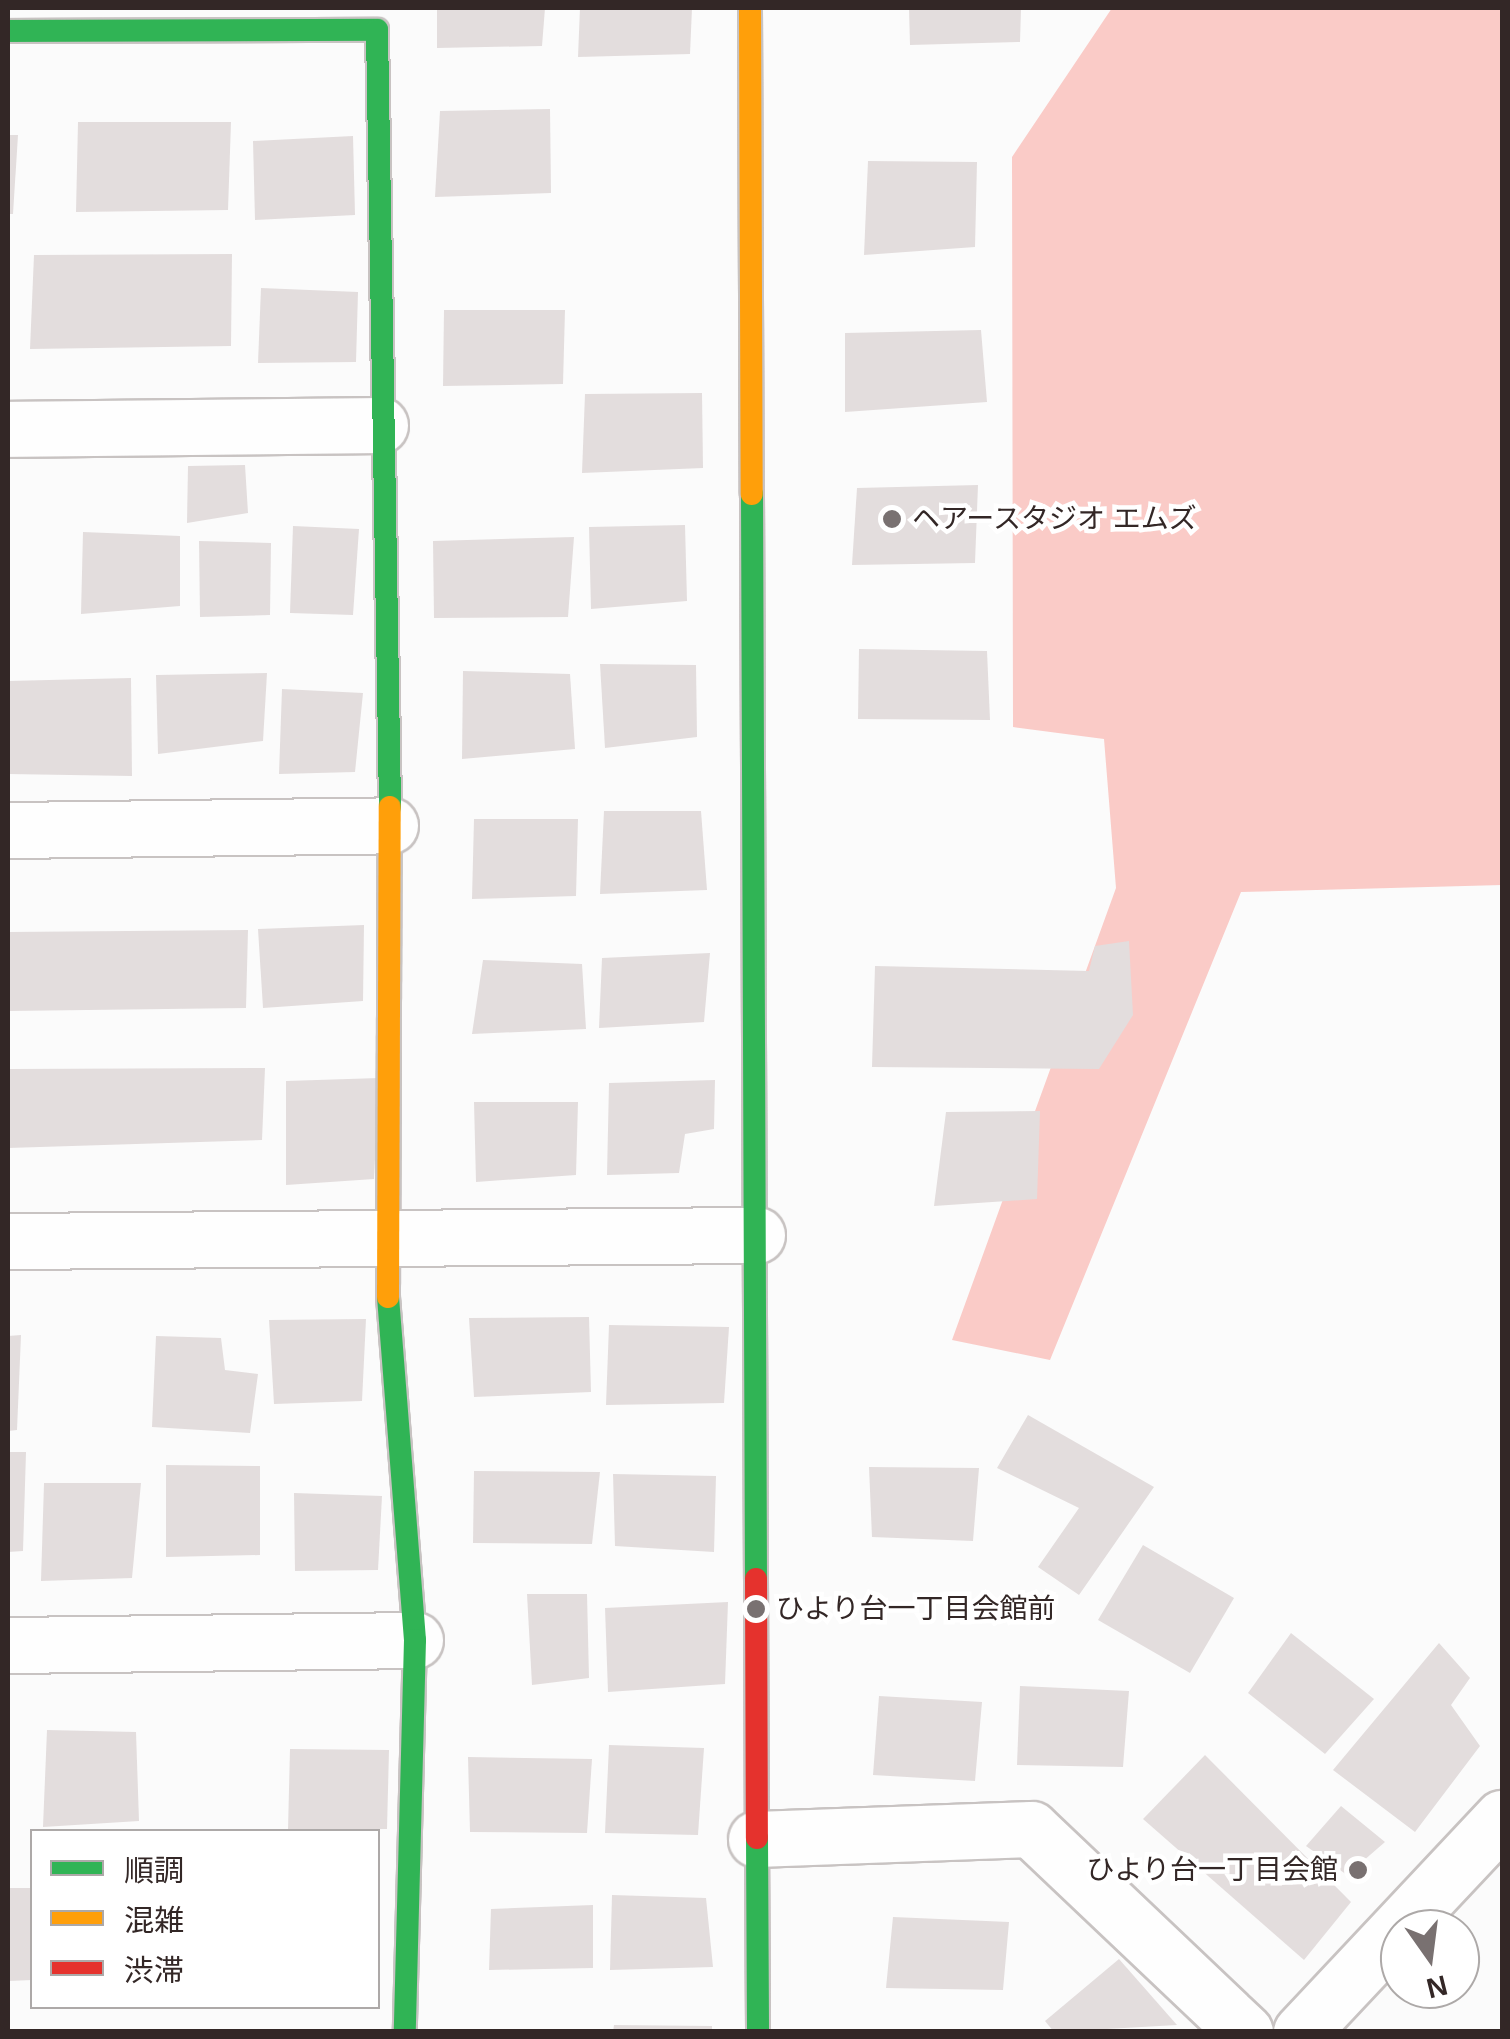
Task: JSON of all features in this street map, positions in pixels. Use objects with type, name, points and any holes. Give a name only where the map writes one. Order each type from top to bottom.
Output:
[{"type":"street","points":[[750,8],[758,2032]]},
{"type":"street","points":[[8,31],[377,19],[380,424],[390,826],[384,1240],[415,1640],[405,2032]]},
{"type":"street","points":[[8,430],[380,424]]},
{"type":"street","points":[[8,830],[390,826]]},
{"type":"street","points":[[8,1241],[757,1235]]},
{"type":"street","points":[[8,1646],[415,1640]]},
{"type":"street","points":[[1301,2032],[1502,1818]]},
{"type":"street","points":[[756,1840],[1031,1829],[1245,2032]]},
{"type":"shaded area","points":[[1112,8],[1502,8],[1502,885],[1241,892],[1050,1360],[952,1340],[1116,888],[1104,739],[1013,727],[1012,157]]},
{"type":"building","points":[[437,8],[545,8],[542,46],[437,48]]},
{"type":"building","points":[[580,8],[692,8],[690,54],[578,57]]},
{"type":"building","points":[[909,8],[1021,8],[1020,42],[910,45]]},
{"type":"building","points":[[550,109],[551,193],[435,197],[440,111]]},
{"type":"building","points":[[78,122],[231,122],[228,210],[76,212]]},
{"type":"building","points":[[8,135],[18,135],[13,214],[8,214]]},
{"type":"building","points":[[353,136],[355,215],[255,220],[253,141]]},
{"type":"building","points":[[868,161],[977,162],[975,247],[864,255]]},
{"type":"building","points":[[232,254],[231,346],[30,349],[34,255]]},
{"type":"building","points":[[261,288],[358,292],[356,362],[258,363]]},
{"type":"building","points":[[444,310],[565,310],[563,384],[443,386]]},
{"type":"building","points":[[981,330],[987,402],[845,412],[845,333]]},
{"type":"building","points":[[702,393],[703,468],[582,473],[585,394]]},
{"type":"building","points":[[245,465],[248,513],[187,523],[188,466]]},
{"type":"building","points":[[978,485],[975,563],[852,565],[857,488]]},
{"type":"building","points":[[685,525],[687,601],[591,609],[589,527]]},
{"type":"building","points":[[293,526],[359,529],[353,615],[290,613]]},
{"type":"building","points":[[83,532],[180,536],[180,606],[81,614]]},
{"type":"building","points":[[574,537],[568,617],[434,618],[433,541]]},
{"type":"building","points":[[199,541],[271,543],[270,615],[200,617]]},
{"type":"building","points":[[859,649],[987,651],[990,720],[858,719]]},
{"type":"building","points":[[600,664],[696,665],[697,737],[605,748]]},
{"type":"building","points":[[463,671],[570,674],[575,749],[462,759]]},
{"type":"building","points":[[267,673],[263,741],[158,754],[156,675]]},
{"type":"building","points":[[131,678],[132,776],[8,774],[8,681]]},
{"type":"building","points":[[282,689],[363,693],[355,772],[279,774]]},
{"type":"building","points":[[604,811],[701,811],[707,890],[600,894]]},
{"type":"building","points":[[474,819],[578,819],[576,896],[472,899]]},
{"type":"building","points":[[364,925],[363,1001],[263,1008],[258,929]]},
{"type":"building","points":[[248,930],[246,1008],[8,1011],[8,932]]},
{"type":"building","points":[[1129,941],[1133,1015],[1099,1069],[872,1067],[875,966],[1089,971],[1095,946]]},
{"type":"building","points":[[710,953],[704,1022],[599,1028],[602,958]]},
{"type":"building","points":[[483,960],[582,964],[586,1029],[472,1034]]},
{"type":"building","points":[[265,1068],[262,1140],[8,1148],[8,1069]]},
{"type":"building","points":[[379,1078],[374,1179],[286,1185],[286,1081]]},
{"type":"building","points":[[715,1080],[714,1129],[685,1134],[679,1173],[607,1175],[609,1083]]},
{"type":"building","points":[[474,1102],[578,1102],[576,1175],[476,1182]]},
{"type":"building","points":[[1040,1111],[1037,1199],[934,1206],[946,1112]]},
{"type":"building","points":[[589,1317],[591,1392],[474,1397],[469,1318]]},
{"type":"building","points":[[366,1319],[362,1401],[274,1404],[269,1320]]},
{"type":"building","points":[[609,1325],[729,1327],[724,1403],[606,1405]]},
{"type":"building","points":[[21,1335],[17,1430],[8,1431],[8,1336]]},
{"type":"building","points":[[156,1336],[221,1338],[225,1370],[258,1374],[250,1433],[152,1427]]},
{"type":"building","points":[[1028,1415],[1154,1487],[1079,1595],[1038,1567],[1079,1508],[997,1468]]},
{"type":"building","points":[[8,1452],[26,1452],[23,1551],[8,1552]]},
{"type":"building","points":[[166,1465],[260,1466],[260,1555],[166,1557]]},
{"type":"building","points":[[869,1467],[979,1468],[973,1541],[872,1537]]},
{"type":"building","points":[[474,1471],[600,1472],[592,1544],[473,1543]]},
{"type":"building","points":[[613,1474],[716,1476],[714,1552],[615,1546]]},
{"type":"building","points":[[44,1483],[141,1483],[132,1578],[41,1581]]},
{"type":"building","points":[[294,1493],[382,1496],[378,1570],[295,1571]]},
{"type":"building","points":[[1143,1545],[1234,1598],[1190,1673],[1098,1620]]},
{"type":"building","points":[[527,1594],[587,1594],[589,1678],[532,1685]]},
{"type":"building","points":[[728,1602],[725,1684],[608,1692],[605,1608]]},
{"type":"building","points":[[1291,1633],[1374,1699],[1325,1754],[1248,1693]]},
{"type":"building","points":[[1439,1643],[1470,1678],[1451,1705],[1480,1746],[1415,1832],[1333,1770]]},
{"type":"building","points":[[1020,1686],[1129,1691],[1123,1767],[1017,1765]]},
{"type":"building","points":[[879,1696],[982,1702],[975,1781],[873,1775]]},
{"type":"building","points":[[47,1730],[136,1732],[139,1821],[43,1827]]},
{"type":"building","points":[[609,1745],[704,1748],[698,1835],[605,1833]]},
{"type":"building","points":[[290,1749],[389,1750],[387,1829],[288,1829]]},
{"type":"building","points":[[1205,1755],[1351,1902],[1304,1960],[1143,1819]]},
{"type":"building","points":[[468,1757],[592,1759],[587,1833],[470,1832]]},
{"type":"building","points":[[1341,1806],[1385,1842],[1347,1875],[1306,1846]]},
{"type":"building","points":[[8,1888],[30,1888],[30,1980],[8,1981]]},
{"type":"building","points":[[612,1895],[706,1898],[713,1967],[610,1970]]},
{"type":"building","points":[[593,1905],[593,1968],[489,1970],[491,1909]]},
{"type":"building","points":[[893,1917],[1009,1922],[1003,1990],[886,1988]]},
{"type":"building","points":[[1119,1959],[1177,2025],[1054,2032],[1045,2021]]},
{"type":"building","points":[[614,2025],[712,2026],[712,2032],[613,2032]]},
{"type":"traffic: fast","points":[[8,31],[377,30],[390,807]]},
{"type":"traffic: fast","points":[[752,494],[756,1579]]},
{"type":"traffic: fast","points":[[388,1297],[415,1640],[405,2032]]},
{"type":"traffic: fast","points":[[757,1838],[758,2032]]},
{"type":"traffic: slow","points":[[750,8],[752,494]]},
{"type":"traffic: slow","points":[[388,1297],[390,807]]},
{"type":"traffic: jam","points":[[756,1579],[757,1838]]},
{"type":"place","name":"ヘアースタジオ エムズ","points":[[892,519]]},
{"type":"place","name":"ひより台一丁目会館前","points":[[756,1609]]},
{"type":"place","name":"ひより台一丁目会館","points":[[1358,1870]]}]
